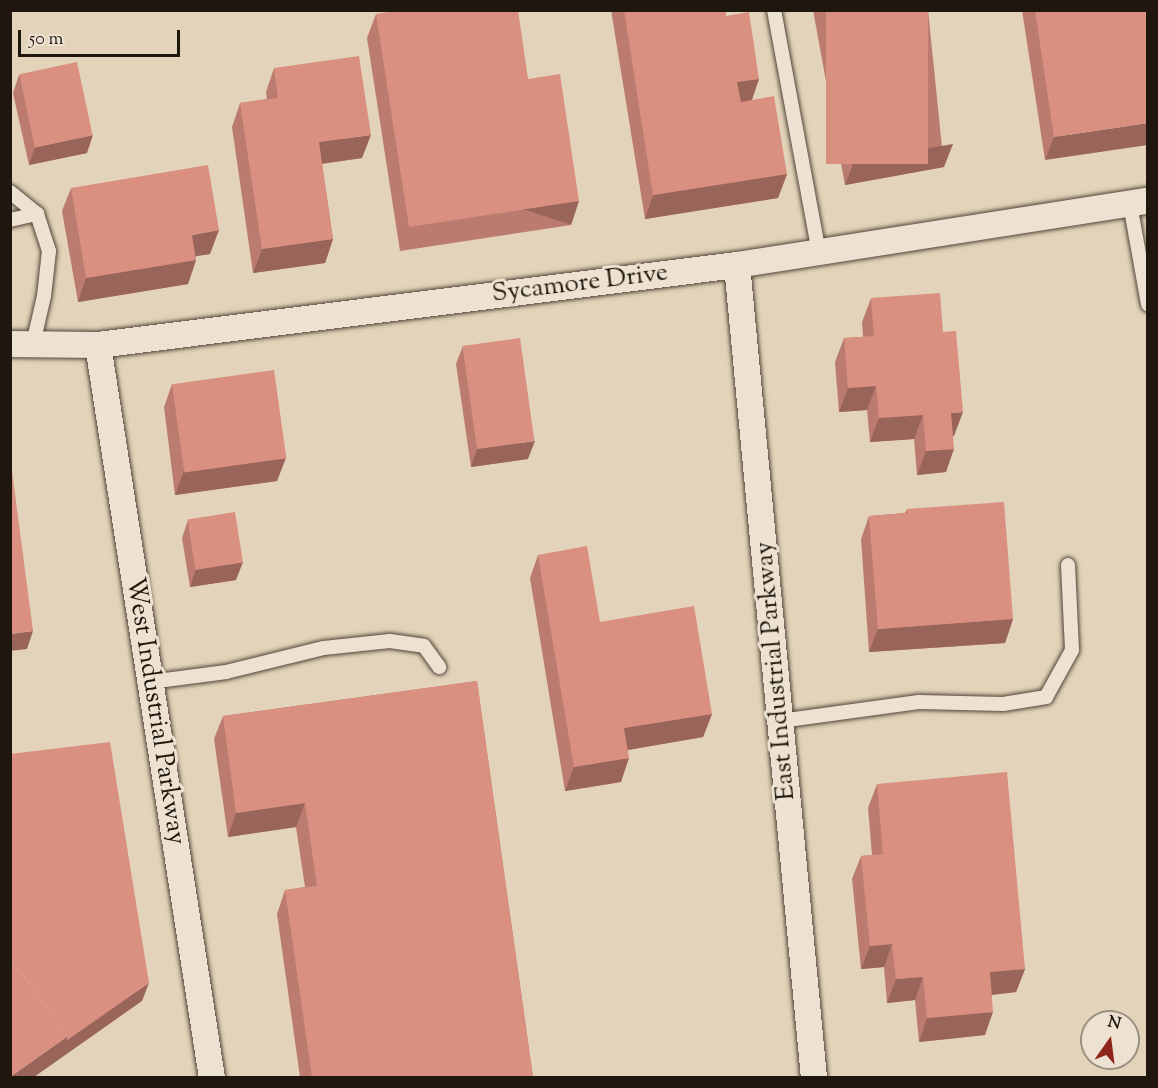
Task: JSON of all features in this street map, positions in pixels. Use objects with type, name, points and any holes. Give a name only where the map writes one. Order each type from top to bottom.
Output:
[{"type":"street","name":"Sycamore Drive","points":[[22,344],[98,345],[737,265],[1139,203]]},
{"type":"street","name":"East Industrial Parkway","points":[[737,265],[814,1077]]},
{"type":"street","name":"West Industrial Parkway","points":[[98,345],[212,1077]]},
{"type":"lane","points":[[774,10],[819,252]]},
{"type":"lane","points":[[10,192],[37,214],[49,251],[44,296],[22,344]]},
{"type":"lane","points":[[1139,203],[1148,304]]},
{"type":"lane","points":[[10,220],[37,214]]},
{"type":"lane","points":[[780,721],[919,702],[1003,704],[1046,697],[1072,650],[1068,565]]},
{"type":"lane","points":[[150,682],[226,672],[324,648],[390,641],[424,646],[439,666]]},
{"type":"building","points":[[399,10],[518,10],[528,79],[560,74],[579,201],[409,227],[376,14]]},
{"type":"building","points":[[624,10],[725,10],[726,16],[749,12],[759,79],[737,82],[741,102],[774,96],[787,174],[653,195]]},
{"type":"building","points":[[826,10],[928,10],[928,164],[826,164]]},
{"type":"building","points":[[1035,10],[1148,10],[1148,123],[1054,137]]},
{"type":"building","points":[[359,56],[371,135],[319,142],[333,239],[262,249],[240,103],[278,98],[274,68]]},
{"type":"building","points":[[77,62],[93,135],[35,148],[19,74]]},
{"type":"building","points":[[208,165],[219,230],[192,235],[196,260],[86,278],[71,188]]},
{"type":"building","points":[[940,293],[943,332],[956,331],[963,412],[951,413],[954,449],[926,451],[923,415],[879,418],[876,386],[848,388],[844,338],[874,336],[871,298]]},
{"type":"building","points":[[520,338],[534,441],[477,449],[463,346]]},
{"type":"building","points":[[274,370],[286,458],[184,472],[172,384]]},
{"type":"building","points":[[10,456],[33,631],[10,634]]},
{"type":"building","points":[[1004,502],[1013,619],[878,629],[869,516],[907,513],[907,509]]},
{"type":"building","points":[[235,512],[243,562],[196,570],[188,520]]},
{"type":"building","points":[[587,546],[600,622],[694,606],[712,714],[624,728],[629,758],[574,767],[538,555]]},
{"type":"building","points":[[477,681],[533,1077],[312,1077],[285,890],[317,886],[305,803],[236,813],[223,716]]},
{"type":"building","points":[[110,742],[149,983],[66,1041],[68,1036],[10,957],[10,754]]},
{"type":"building","points":[[1007,772],[1025,969],[990,972],[993,1012],[927,1018],[923,977],[896,979],[892,944],[870,946],[861,856],[883,854],[877,784]]},
{"type":"building","points":[[10,957],[68,1036],[10,1077]]}]
